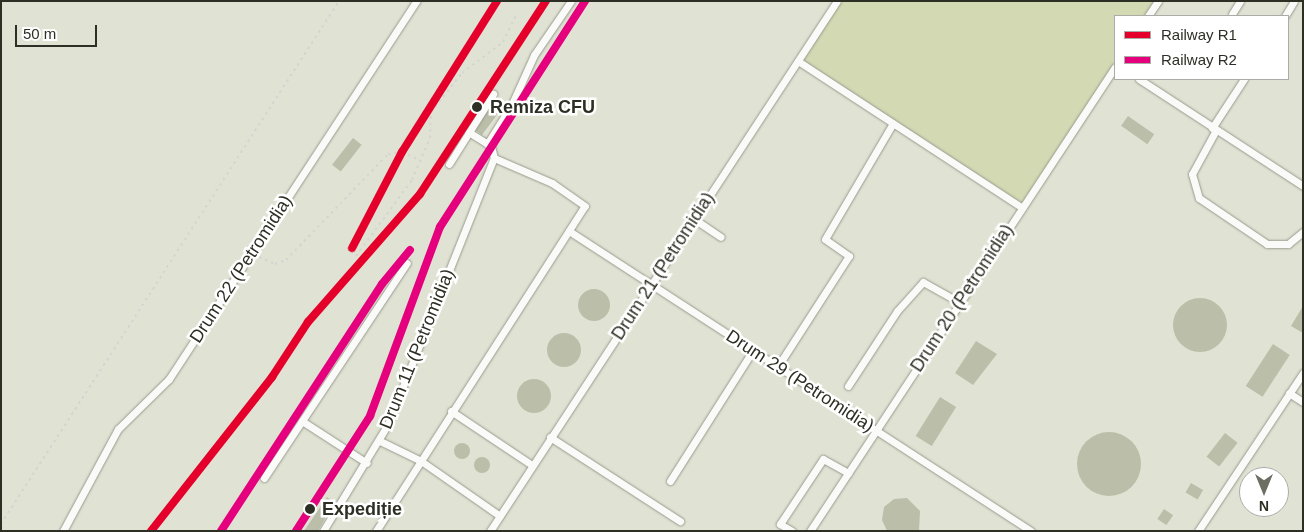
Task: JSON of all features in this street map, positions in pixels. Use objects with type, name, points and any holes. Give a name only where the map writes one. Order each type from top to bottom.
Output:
[{"type":"lane","name":"Drum 22 (Petromidia)","points":[[63,531],[118,429],[161,390],[416,1]]},
{"type":"lane","points":[[487,144],[511,106],[534,55],[571,1]]},
{"type":"lane","name":"Drum 21 (Petromidia)","points":[[490,531],[837,1]]},
{"type":"lane","points":[[1149,15],[1158,1]]},
{"type":"lane","points":[[1232,14],[1240,1]]},
{"type":"lane","points":[[1286,15],[1294,1]]},
{"type":"lane","points":[[798,61],[1021,207]]},
{"type":"lane","name":"Drum 20 (Petromidia)","points":[[810,531],[1021,207],[1114,68]]},
{"type":"lane","points":[[1140,80],[1303,186]]},
{"type":"lane","points":[[1243,80],[1214,129],[1192,174],[1199,198],[1267,244],[1288,244],[1303,232]]},
{"type":"lane","points":[[449,164],[493,94]]},
{"type":"lane","points":[[778,366],[849,256],[826,239],[893,123]]},
{"type":"lane","points":[[376,531],[451,411],[585,206],[552,184],[494,158],[487,144],[469,132]]},
{"type":"lane","name":"Drum 11 (Petromidia)","points":[[323,531],[368,463],[380,441],[494,158]]},
{"type":"lane","points":[[694,219],[721,237]]},
{"type":"lane","name":"Drum 29 (Petromidia)","points":[[569,231],[1031,531]]},
{"type":"lane","points":[[264,478],[407,263]]},
{"type":"lane","points":[[848,386],[897,311],[923,282],[959,302]]},
{"type":"lane","points":[[670,481],[753,350]]},
{"type":"lane","points":[[1198,531],[1303,373]]},
{"type":"lane","points":[[1290,394],[1303,402]]},
{"type":"lane","points":[[451,411],[532,465]]},
{"type":"lane","points":[[302,421],[368,463]]},
{"type":"lane","points":[[550,437],[680,521]]},
{"type":"lane","points":[[380,441],[421,461],[500,516]]},
{"type":"lane","points":[[792,531],[780,524],[823,459],[848,473]]},
{"type":"path","points":[[1,524],[339,1]]},
{"type":"path","points":[[356,256],[388,218],[420,161],[430,138],[431,112],[462,73],[502,42],[516,13]]},
{"type":"path","points":[[252,253],[275,264],[286,260],[388,154],[402,152],[420,161]]},
{"type":"green space","points":[[837,1],[1156,1],[1147,15],[1114,15],[1114,65],[1021,207],[798,61]]},
{"type":"building","name":"Remiza CFU","points":[[498,97],[506,103],[482,135],[474,129]]},
{"type":"building","points":[[1128,116],[1154,134],[1147,144],[1121,126]]},
{"type":"building","points":[[353,138],[362,145],[341,172],[332,165]]},
{"type":"building","points":[[594,289],[606,293],[610,305],[606,317],[594,321],[582,317],[578,305],[582,293]]},
{"type":"building","points":[[1195,298],[1205,298],[1215,302],[1223,310],[1227,325],[1223,340],[1215,348],[1205,352],[1195,352],[1185,348],[1177,340],[1173,330],[1173,320],[1177,310],[1185,302]]},
{"type":"building","points":[[1303,306],[1303,333],[1291,326]]},
{"type":"building","points":[[564,333],[576,338],[581,350],[576,362],[564,367],[552,362],[547,350],[552,338]]},
{"type":"building","points":[[976,341],[997,354],[973,385],[955,373]]},
{"type":"building","points":[[1273,344],[1290,355],[1263,397],[1246,386]]},
{"type":"building","points":[[534,379],[546,384],[551,396],[546,408],[534,413],[522,408],[517,396],[522,384]]},
{"type":"building","points":[[940,397],[956,407],[932,446],[916,436]]},
{"type":"building","points":[[1103,432],[1115,432],[1132,441],[1139,452],[1141,464],[1139,476],[1132,487],[1115,496],[1103,496],[1091,491],[1082,482],[1077,470],[1077,458],[1082,446],[1091,437]]},
{"type":"building","points":[[1225,433],[1238,443],[1219,466],[1207,457]]},
{"type":"building","points":[[462,443],[470,451],[462,459],[454,451]]},
{"type":"building","points":[[482,457],[490,465],[482,473],[474,465]]},
{"type":"building","points":[[1191,483],[1203,490],[1198,500],[1186,493]]},
{"type":"building","name":"Expediție","points":[[327,497],[334,502],[318,531],[304,531]]},
{"type":"building","points":[[907,498],[920,511],[919,531],[887,531],[882,520],[884,507],[894,499]]},
{"type":"building","points":[[1164,509],[1173,515],[1166,525],[1157,519]]},
{"type":"rail line","name":"R1","points":[[352,248],[402,152],[497,1]]},
{"type":"rail line","name":"R1","points":[[151,531],[272,377],[308,322],[420,194],[546,1]]},
{"type":"rail line","name":"R2","points":[[296,531],[370,416],[440,227],[585,1]]},
{"type":"rail line","name":"R2","points":[[221,531],[382,284],[410,250]]},
{"type":"place","name":"Remiza CFU","points":[[477,107]]},
{"type":"place","name":"Expediție","points":[[310,509]]}]
